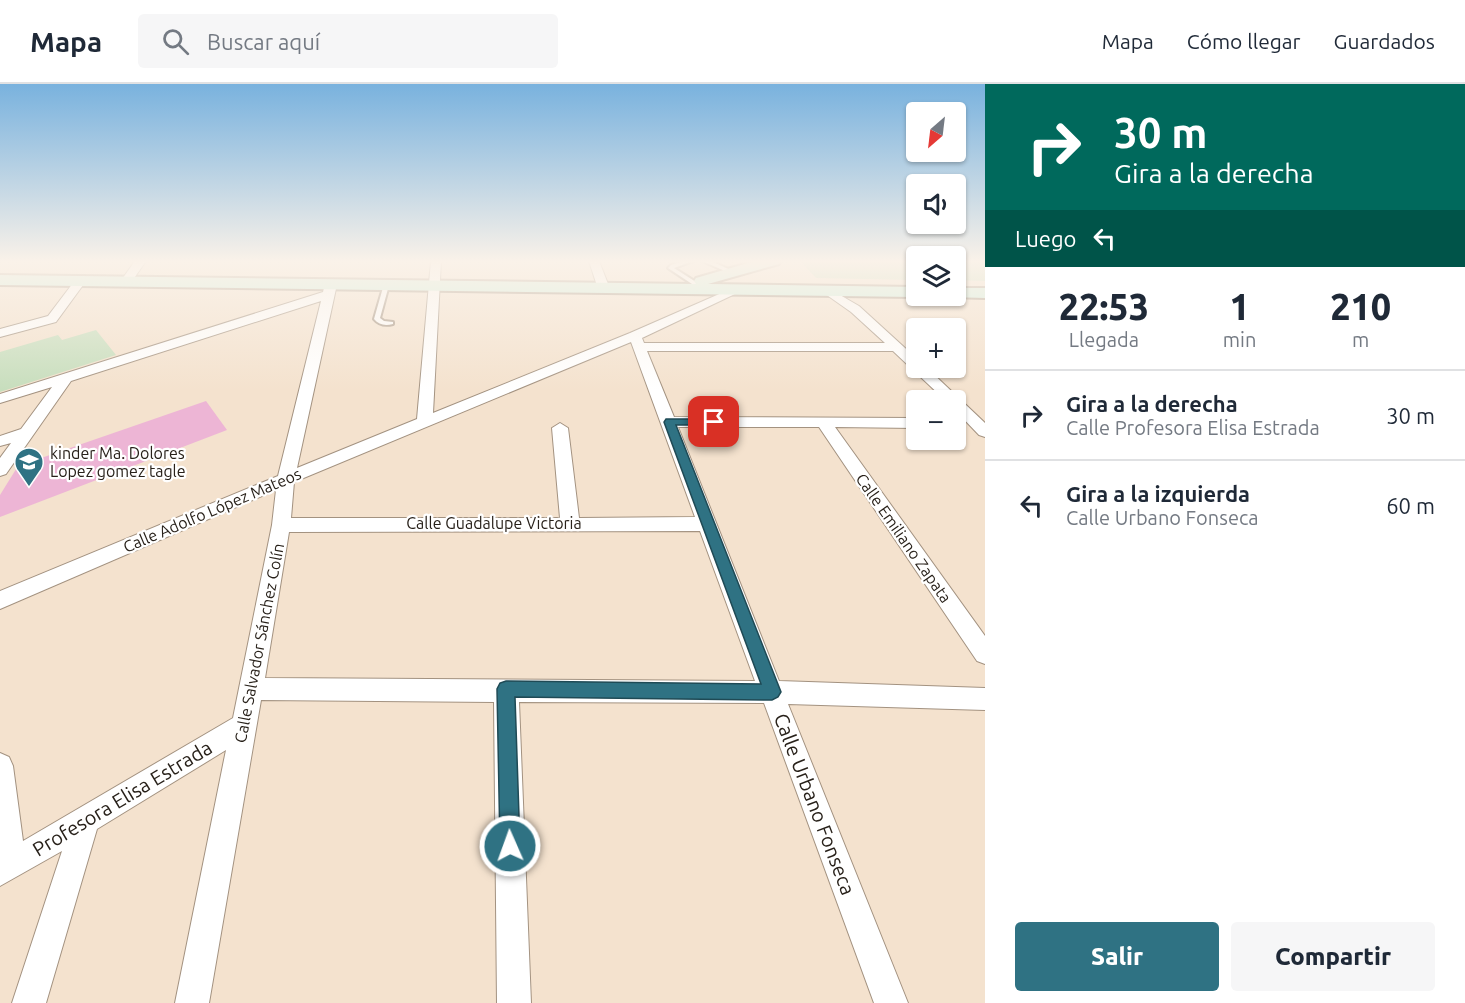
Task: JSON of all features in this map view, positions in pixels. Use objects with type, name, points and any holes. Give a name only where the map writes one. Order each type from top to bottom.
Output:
[{"type":"street","points":[[0,333],[52,319],[63,304]]},
{"type":"street","points":[[0,399],[287,304]]},
{"type":"street","name":"Calle Salvador Sánchez Colín","points":[[192,1003],[281,525],[286,478],[326,304]]},
{"type":"street","points":[[425,423],[432,304]]},
{"type":"street","name":"Calle Adolfo López Mateos","points":[[0,600],[286,478],[637,341],[708,304]]},
{"type":"street","points":[[847,304],[906,355]]},
{"type":"street","points":[[637,341],[898,347]]},
{"type":"street","name":"Calle Urbano Fonseca","points":[[637,341],[891,1003]]},
{"type":"street","points":[[0,470],[66,378]]},
{"type":"street","points":[[930,378],[942,390]]},
{"type":"street","points":[[966,412],[982,426]]},
{"type":"street","points":[[670,422],[906,423]]},
{"type":"street","name":"Calle Emiliano Zapata","points":[[824,423],[985,654]]},
{"type":"street","points":[[966,424],[982,426]]},
{"type":"street","points":[[560,428],[570,523]]},
{"type":"street","points":[[0,441],[28,432]]},
{"type":"street","name":"Calle Guadalupe Victoria","points":[[281,525],[707,524]]},
{"type":"street","points":[[251,689],[772,692],[985,699]]},
{"type":"street","points":[[506,689],[514,1003]]},
{"type":"street","name":"Profesora Elisa Estrada","points":[[6,867],[243,726]]},
{"type":"street","points":[[0,766],[6,867]]},
{"type":"street","points":[[29,1003],[86,819]]},
{"type":"lane","points":[[381,304],[377,319],[383,323],[391,322]]},
{"type":"green space","points":[[96,330],[116,355],[0,392],[0,352],[58,335],[62,340]]},
{"type":"building","points":[[206,401],[227,430],[0,517],[0,495],[18,466]]},
{"type":"place","name":"kinder Ma. Dolores Lopez gomez tagle","points":[[29,488]]},
{"type":"route","points":[[510,846],[506,689],[772,692],[670,422],[714,422]]}]
